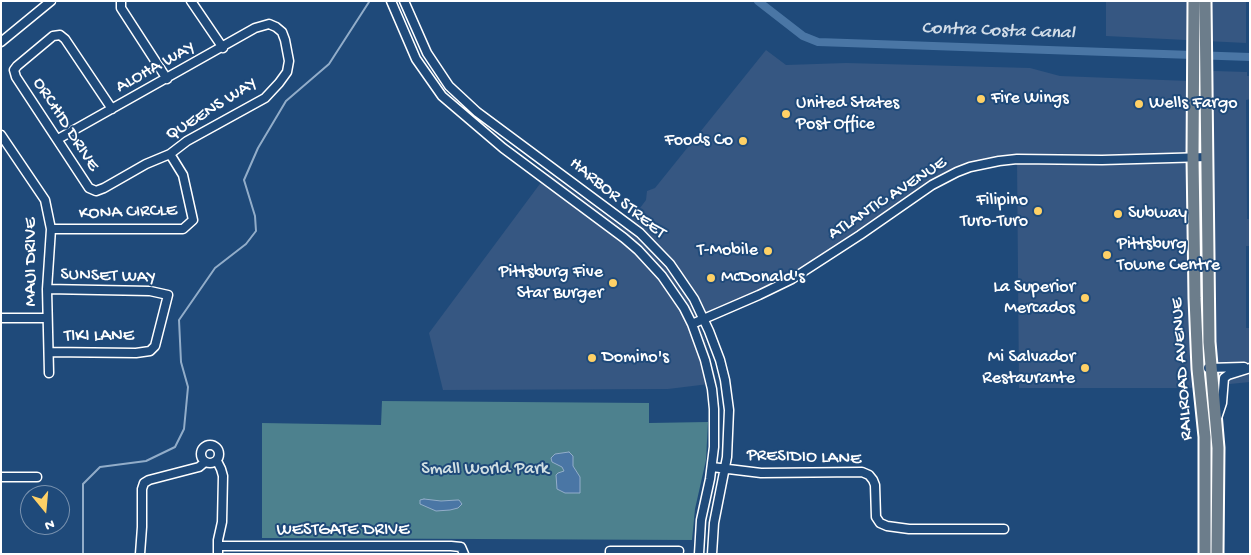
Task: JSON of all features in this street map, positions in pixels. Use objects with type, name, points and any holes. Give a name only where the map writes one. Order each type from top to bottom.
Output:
[{"type":"highway","name":"RAILROAD AVENUE","points":[[1194,1],[1200,42],[1207,157],[1209,342],[1218,448],[1217,554]]},
{"type":"highway","name":"RAILROAD AVENUE","points":[[1200,42],[1205,1]]},
{"type":"highway","name":"RAILROAD AVENUE","points":[[1201,70],[1193,157],[1198,369],[1205,437],[1205,554]]},
{"type":"street","points":[[1,42],[38,5],[51,1]]},
{"type":"street","points":[[121,1],[121,8],[167,79]]},
{"type":"street","points":[[191,1],[223,48]]},
{"type":"street","name":"HARBOR STREET","points":[[391,1],[416,59],[442,96],[502,148],[624,238],[646,258],[676,295],[692,324],[705,360],[714,399],[715,435],[712,467],[701,520],[699,554]]},
{"type":"street","name":"HARBOR STREET","points":[[404,1],[427,53],[450,86],[477,112],[632,227],[657,249],[675,270],[694,298],[715,345],[726,388],[729,429],[726,470],[714,523],[712,554]]},
{"type":"street","name":"ALOHA WAY","points":[[58,140],[223,48],[255,28],[269,24]]},
{"type":"street","name":"QUEENS WAY","points":[[96,191],[146,164],[170,154],[188,141],[265,98],[287,72],[289,61],[286,40],[282,32],[269,24]]},
{"type":"street","name":"ORCHID DRIVE","points":[[96,191],[89,188],[16,77],[14,70],[53,36],[60,35],[65,39],[112,109]]},
{"type":"street","name":"MAUI DRIVE","points":[[1,135],[46,200],[51,229],[47,289],[49,373]]},
{"type":"street","name":"KONA CIRCLE","points":[[51,229],[183,228],[193,220],[183,175],[170,154]]},
{"type":"street","name":"ATLANTIC AVENUE","points":[[692,324],[759,296],[792,279],[932,185],[970,167],[999,161],[1017,160],[1207,157]]},
{"type":"street","points":[[624,238],[632,227]]},
{"type":"street","name":"SUNSET WAY","points":[[47,289],[150,291],[168,295],[155,346],[150,350]]},
{"type":"street","points":[[1,318],[47,318]]},
{"type":"street","name":"TIKI LANE","points":[[49,352],[136,353],[150,350]]},
{"type":"street","points":[[1198,369],[1250,367]]},
{"type":"street","points":[[1216,422],[1222,403],[1224,378],[1250,367]]},
{"type":"street","points":[[217,461],[212,464],[202,458],[201,452],[204,447],[210,445],[216,447],[219,452],[217,461],[222,476],[222,522],[218,550]]},
{"type":"street","points":[[140,554],[142,488],[144,483],[199,467],[206,462]]},
{"type":"street","name":"PRESIDIO LANE","points":[[712,467],[761,473],[862,472],[869,475],[873,480],[876,518],[880,523],[887,526],[909,530],[1004,529]]},
{"type":"street","points":[[1,477],[37,477]]},
{"type":"street","name":"WESTGATE DRIVE","points":[[218,550],[387,550],[456,546],[462,548],[464,554]]},
{"type":"street","points":[[610,552],[681,553]]},
{"type":"shaded area","points":[[1106,1],[1246,1],[1246,43],[1106,36]]},
{"type":"shaded area","points":[[766,50],[786,65],[846,63],[1030,68],[1060,76],[1189,81],[1214,71],[1247,72],[1247,76],[1250,76],[1250,99],[1246,100],[1247,219],[1250,219],[1250,246],[1246,246],[1246,328],[1250,328],[1250,382],[1189,388],[1019,388],[1017,158],[990,161],[931,184],[812,268],[699,325],[705,339],[717,383],[668,389],[443,390],[429,333],[548,173],[623,228],[646,200],[647,191],[655,188]]},
{"type":"shaded area","points":[[569,452],[573,456],[573,466],[580,477],[580,493],[565,493],[557,489],[556,475],[564,471],[562,467],[552,462],[551,458],[555,454]]},
{"type":"shaded area","points":[[420,500],[441,501],[459,500],[462,504],[458,508],[436,511],[420,504]]},
{"type":"green space","name":"Small World Park","points":[[382,401],[649,403],[649,423],[708,422],[706,460],[695,509],[692,540],[262,538],[262,423],[381,425]]},
{"type":"waterway","name":"Contra Costa Canal","points":[[758,1],[803,36],[818,42],[1250,57]]},
{"type":"waterway","points":[[83,554],[83,484],[100,467],[146,461],[175,447],[184,429],[188,387],[181,362],[179,320],[215,268],[246,244],[256,231],[255,216],[244,180],[258,148],[286,101],[329,64],[369,2]]},
{"type":"place","name":"Fire Wings","points":[[981,99]]},
{"type":"place","name":"Wells Fargo","points":[[1139,104]]},
{"type":"place","name":"United States Post Office","points":[[786,114]]},
{"type":"place","name":"Foods Co","points":[[743,141]]},
{"type":"place","name":"Filipino Turo-Turo","points":[[1038,211]]},
{"type":"place","name":"Subway","points":[[1118,214]]},
{"type":"place","name":"T-Mobile","points":[[768,251]]},
{"type":"place","name":"Pittsburg Towne Centre","points":[[1107,255]]},
{"type":"place","name":"McDonald's","points":[[711,278]]},
{"type":"place","name":"Pittsburg Five Star Burger","points":[[613,283]]},
{"type":"place","name":"La Superior Mercados","points":[[1085,298]]},
{"type":"place","name":"Domino's","points":[[592,358]]},
{"type":"place","name":"Mi Salvador Restaurante","points":[[1085,368]]}]
